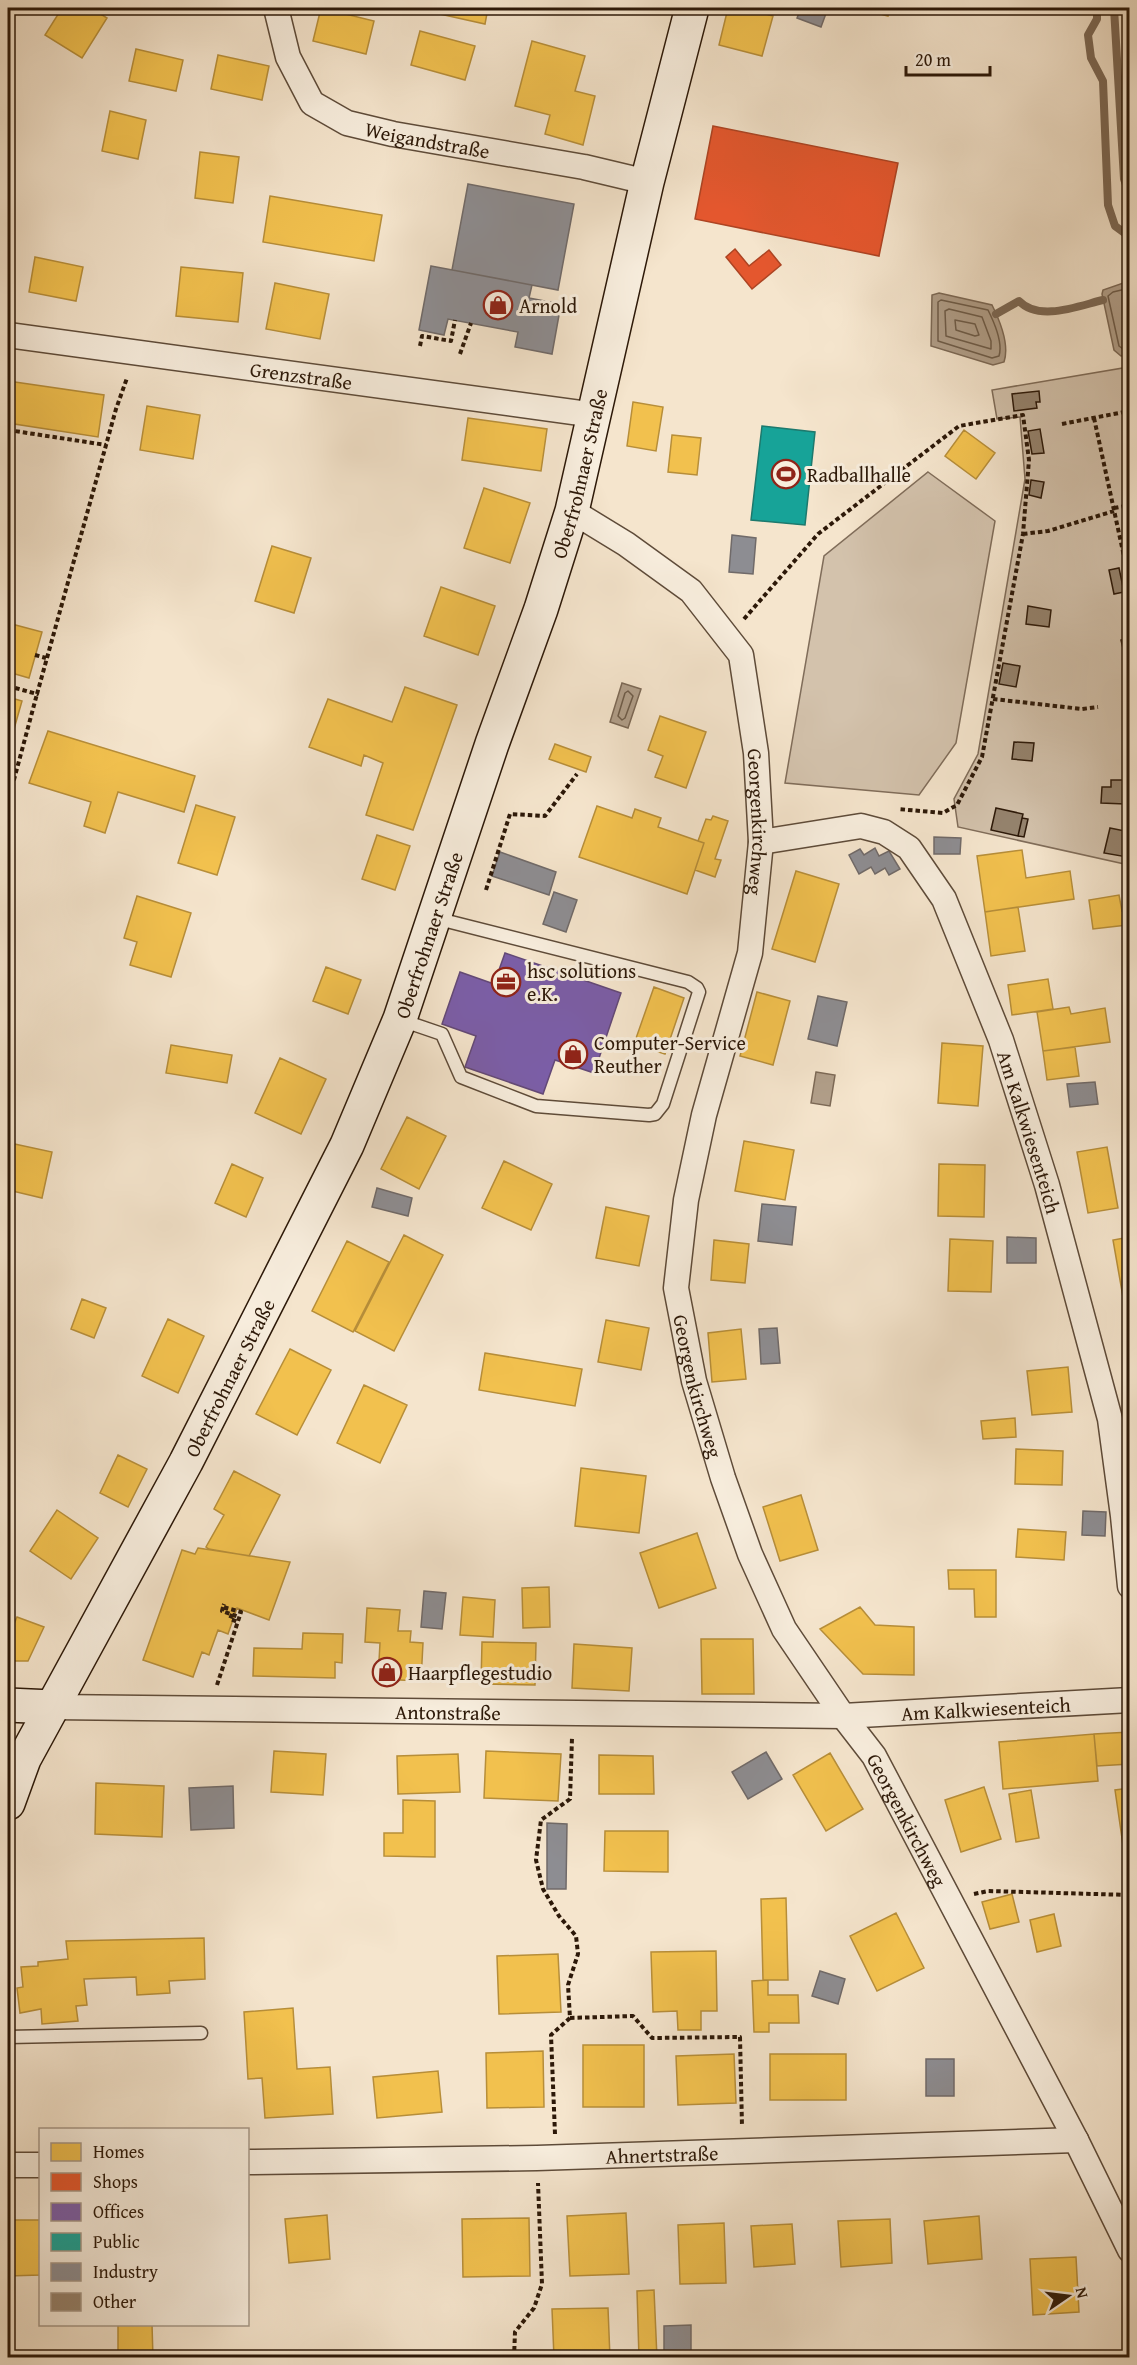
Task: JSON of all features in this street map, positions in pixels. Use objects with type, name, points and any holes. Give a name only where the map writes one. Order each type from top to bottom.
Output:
[{"type":"main road","name":"Oberfrohnaer Straße","points":[[8,1803],[17,1774],[186,1462],[347,1145],[400,1019],[492,744],[541,609],[572,511],[647,182],[692,8]]},
{"type":"main road","points":[[8,1705],[52,1707]]},
{"type":"street","name":"Weigandstraße","points":[[276,8],[288,57],[312,103],[347,123],[393,134],[584,167],[647,182]]},
{"type":"street","name":"Grenzstraße","points":[[8,334],[595,415]]},
{"type":"street","name":"Georgenkirchweg","points":[[572,511],[626,544],[691,591],[741,654],[756,753],[761,842],[750,953],[704,1115],[688,1189],[676,1288],[694,1381],[723,1478],[750,1554],[784,1629],[843,1716],[874,1756],[1076,2140],[1130,2250]]},
{"type":"street","name":"Am Kalkwiesenteich","points":[[761,842],[861,826],[884,831],[909,848],[944,899],[1000,1040],[1047,1185],[1110,1419],[1130,1586]]},
{"type":"street","name":"Am Kalkwiesenteich","points":[[843,1716],[1130,1700]]},
{"type":"street","name":"Antonstraße","points":[[52,1707],[843,1716]]},
{"type":"street","name":"Ahnertstraße","points":[[249,2162],[547,2157],[1076,2140]]},
{"type":"street","points":[[8,2165],[39,2164]]},
{"type":"lane","points":[[400,1019],[442,1034],[461,1077],[536,1106],[649,1115],[655,1113],[663,1104],[699,992],[697,988],[688,982],[434,918]]},
{"type":"lane","points":[[8,2037],[201,2033]]},
{"type":"path","points":[[420,346],[422,336],[451,341],[455,320]]},
{"type":"path","points":[[460,354],[471,323]]},
{"type":"path","points":[[8,802],[106,445],[136,352]]},
{"type":"path","points":[[1062,424],[1124,412]]},
{"type":"path","points":[[728,638],[818,534],[959,426],[1023,415],[1029,460],[1023,534],[982,757],[957,805],[943,813],[888,808],[884,831]]},
{"type":"path","points":[[1094,418],[1130,584]]},
{"type":"path","points":[[11,424],[9,430],[106,445]]},
{"type":"path","points":[[58,438],[60,431]]},
{"type":"path","points":[[1023,534],[1048,531],[1130,505]]},
{"type":"path","points":[[35,655],[46,658]]},
{"type":"path","points":[[8,687],[37,694]]},
{"type":"path","points":[[993,699],[1082,709],[1098,707]]},
{"type":"path","points":[[486,890],[510,814],[545,816],[577,774]]},
{"type":"path","points":[[210,1709],[241,1612],[223,1605],[222,1611],[232,1614],[230,1619],[238,1619]]},
{"type":"path","points":[[570,2018],[568,1984],[578,1954],[576,1936],[559,1916],[543,1889],[536,1860],[541,1820],[570,1799],[573,1713]]},
{"type":"path","points":[[950,1899],[988,1891],[1130,1895]]},
{"type":"path","points":[[514,2358],[515,2331],[534,2308],[542,2284],[550,2035],[570,2018],[633,2016],[652,2038],[740,2037],[743,2151]]},
{"type":"shaded area","points":[[1129,367],[1129,865],[958,827],[954,799],[978,754],[1025,479],[1020,417],[997,419],[992,390]]},
{"type":"shaded area","points":[[928,472],[995,521],[956,743],[919,795],[785,783],[824,556]]},
{"type":"water","points":[[1129,281],[1129,355],[1121,356],[1114,350],[1102,294],[1103,290]]},
{"type":"water","points":[[939,293],[992,305],[1005,340],[1004,362],[993,365],[931,346],[932,295]]},
{"type":"water","points":[[622,683],[641,689],[628,728],[610,722]]},
{"type":"water","points":[[816,1072],[835,1075],[830,1106],[811,1103]]},
{"type":"building: Homes","points":[[62,8],[91,8],[107,18],[82,58],[45,35]]},
{"type":"building: Homes","points":[[321,8],[374,21],[366,54],[313,41]]},
{"type":"building: Homes","points":[[436,8],[488,8],[485,24],[435,13]]},
{"type":"building: Homes","points":[[728,8],[741,8],[773,16],[762,56],[719,45]]},
{"type":"building: Homes","points":[[858,8],[890,8],[888,16]]},
{"type":"building: Homes","points":[[420,31],[475,46],[465,80],[411,65]]},
{"type":"building: Homes","points":[[532,41],[585,56],[575,91],[595,96],[583,145],[545,134],[550,115],[515,106]]},
{"type":"building: Homes","points":[[136,49],[183,60],[176,91],[129,81]]},
{"type":"building: Homes","points":[[218,55],[269,66],[262,100],[211,89]]},
{"type":"building: Homes","points":[[110,111],[146,120],[138,159],[102,151]]},
{"type":"building: Homes","points":[[200,152],[239,157],[233,203],[195,198]]},
{"type":"building: Homes","points":[[270,196],[382,215],[374,261],[263,242]]},
{"type":"building: Homes","points":[[35,257],[83,267],[76,301],[29,292]]},
{"type":"building: Homes","points":[[181,267],[243,273],[238,322],[176,316]]},
{"type":"building: Homes","points":[[275,283],[329,294],[320,339],[266,329]]},
{"type":"building: Homes","points":[[8,381],[104,395],[98,437],[8,423]]},
{"type":"building: Homes","points":[[633,402],[663,407],[656,451],[627,446]]},
{"type":"building: Homes","points":[[147,406],[200,415],[193,459],[140,450]]},
{"type":"building: Homes","points":[[468,418],[547,429],[541,471],[462,460]]},
{"type":"building: Homes","points":[[964,430],[995,453],[976,479],[945,456]]},
{"type":"building: Homes","points":[[672,435],[701,438],[697,475],[668,472]]},
{"type":"building: Homes","points":[[484,488],[530,503],[510,563],[464,548]]},
{"type":"building: Homes","points":[[272,546],[311,558],[294,613],[255,601]]},
{"type":"building: Homes","points":[[441,587],[495,606],[478,655],[424,636]]},
{"type":"building: Homes","points":[[8,623],[42,632],[29,678],[8,672]]},
{"type":"building: Homes","points":[[405,687],[457,705],[413,830],[366,815],[383,763],[364,755],[361,766],[309,747],[328,699],[392,722]]},
{"type":"building: Homes","points":[[8,697],[22,701],[12,736],[8,735]]},
{"type":"building: Homes","points":[[660,716],[706,732],[686,788],[655,777],[663,756],[648,750]]},
{"type":"building: Homes","points":[[48,731],[195,776],[184,812],[118,792],[105,833],[84,826],[91,802],[29,783]]},
{"type":"building: Homes","points":[[555,744],[591,757],[586,772],[549,759]]},
{"type":"building: Homes","points":[[196,805],[235,817],[217,875],[178,863]]},
{"type":"building: Homes","points":[[597,806],[632,818],[635,809],[661,818],[658,827],[704,843],[687,894],[579,857]]},
{"type":"building: Homes","points":[[713,816],[728,821],[715,859],[721,860],[715,877],[695,870],[704,843],[698,841],[706,819],[711,820]]},
{"type":"building: Homes","points":[[377,835],[410,846],[395,890],[362,879]]},
{"type":"building: Homes","points":[[1022,850],[1026,878],[1070,871],[1074,899],[985,912],[977,856]]},
{"type":"building: Homes","points":[[796,871],[839,884],[815,962],[772,949]]},
{"type":"building: Homes","points":[[1119,895],[1122,911],[1126,910],[1127,925],[1093,929],[1089,900]]},
{"type":"building: Homes","points":[[137,896],[191,913],[171,977],[130,965],[137,942],[124,938]]},
{"type":"building: Homes","points":[[1018,907],[1025,951],[991,956],[985,912]]},
{"type":"building: Homes","points":[[326,967],[361,980],[348,1014],[313,1001]]},
{"type":"building: Homes","points":[[1048,979],[1053,1009],[1012,1015],[1008,985]]},
{"type":"building: Homes","points":[[654,987],[684,998],[665,1054],[634,1044]]},
{"type":"building: Homes","points":[[757,992],[790,1001],[773,1065],[740,1056]]},
{"type":"building: Homes","points":[[1069,1007],[1071,1014],[1105,1008],[1110,1042],[1043,1051],[1037,1012]]},
{"type":"building: Homes","points":[[942,1043],[983,1046],[978,1106],[938,1103]]},
{"type":"building: Homes","points":[[171,1045],[232,1055],[227,1083],[166,1073]]},
{"type":"building: Homes","points":[[1075,1047],[1079,1076],[1047,1080],[1043,1051]]},
{"type":"building: Homes","points":[[280,1058],[326,1079],[301,1134],[255,1113]]},
{"type":"building: Homes","points":[[407,1117],[446,1136],[419,1189],[381,1169]]},
{"type":"building: Homes","points":[[744,1141],[794,1150],[785,1200],[735,1191]]},
{"type":"building: Homes","points":[[10,1143],[52,1152],[42,1198],[8,1190]]},
{"type":"building: Homes","points":[[1107,1147],[1118,1208],[1088,1213],[1077,1152]]},
{"type":"building: Homes","points":[[504,1161],[552,1184],[531,1230],[482,1208]]},
{"type":"building: Homes","points":[[232,1164],[263,1178],[246,1217],[215,1203]]},
{"type":"building: Homes","points":[[939,1164],[985,1165],[984,1217],[938,1216]]},
{"type":"building: Homes","points":[[606,1207],[649,1216],[639,1266],[596,1258]]},
{"type":"building: Homes","points":[[404,1235],[443,1255],[394,1351],[355,1331]]},
{"type":"building: Homes","points":[[1130,1237],[1130,1302],[1124,1303],[1113,1240]]},
{"type":"building: Homes","points":[[950,1239],[993,1241],[991,1292],[948,1291]]},
{"type":"building: Homes","points":[[714,1240],[749,1244],[745,1283],[711,1280]]},
{"type":"building: Homes","points":[[347,1241],[389,1262],[353,1332],[312,1311]]},
{"type":"building: Homes","points":[[82,1299],[106,1308],[94,1338],[71,1329]]},
{"type":"building: Homes","points":[[168,1319],[204,1336],[178,1393],[142,1376]]},
{"type":"building: Homes","points":[[606,1320],[649,1328],[641,1370],[598,1362]]},
{"type":"building: Homes","points":[[741,1329],[746,1379],[712,1382],[708,1333]]},
{"type":"building: Homes","points":[[290,1349],[331,1370],[297,1435],[256,1414]]},
{"type":"building: Homes","points":[[485,1353],[582,1369],[575,1406],[479,1390]]},
{"type":"building: Homes","points":[[1068,1367],[1072,1412],[1032,1415],[1027,1371]]},
{"type":"building: Homes","points":[[364,1385],[407,1405],[380,1463],[337,1443]]},
{"type":"building: Homes","points":[[1015,1418],[1016,1437],[983,1439],[981,1421]]},
{"type":"building: Homes","points":[[1016,1449],[1063,1451],[1062,1485],[1015,1484]]},
{"type":"building: Homes","points":[[118,1455],[147,1469],[128,1507],[100,1493]]},
{"type":"building: Homes","points":[[581,1468],[646,1476],[639,1533],[575,1526]]},
{"type":"building: Homes","points":[[234,1471],[280,1495],[249,1556],[206,1547],[224,1515],[214,1509]]},
{"type":"building: Homes","points":[[801,1495],[818,1550],[780,1561],[763,1507]]},
{"type":"building: Homes","points":[[57,1510],[98,1538],[71,1579],[30,1551]]},
{"type":"building: Homes","points":[[1018,1529],[1066,1532],[1064,1560],[1016,1557]]},
{"type":"building: Homes","points":[[697,1533],[716,1588],[659,1608],[640,1553]]},
{"type":"building: Homes","points":[[198,1548],[290,1562],[269,1620],[237,1608],[228,1634],[218,1630],[209,1655],[202,1652],[193,1677],[143,1660],[182,1550],[195,1554]]},
{"type":"building: Homes","points":[[948,1570],[996,1570],[996,1617],[975,1617],[974,1589],[949,1589]]},
{"type":"building: Homes","points":[[549,1587],[550,1627],[523,1628],[522,1588]]},
{"type":"building: Homes","points":[[463,1597],[495,1600],[493,1637],[460,1635]]},
{"type":"building: Homes","points":[[860,1607],[875,1625],[914,1627],[914,1675],[863,1674],[820,1629]]},
{"type":"building: Homes","points":[[367,1608],[400,1610],[398,1631],[411,1631],[410,1642],[423,1643],[421,1681],[378,1679],[380,1643],[365,1642]]},
{"type":"building: Homes","points":[[17,1617],[44,1627],[28,1661],[8,1661],[8,1638]]},
{"type":"building: Homes","points":[[303,1633],[343,1634],[342,1663],[335,1662],[335,1678],[253,1676],[254,1648],[302,1649]]},
{"type":"building: Homes","points":[[701,1639],[753,1639],[754,1694],[702,1694]]},
{"type":"building: Homes","points":[[482,1642],[536,1643],[535,1685],[481,1684]]},
{"type":"building: Homes","points":[[574,1644],[632,1648],[629,1691],[572,1688]]},
{"type":"building: Homes","points":[[1130,1732],[1130,1764],[1097,1766],[1094,1734]]},
{"type":"building: Homes","points":[[1094,1734],[1098,1781],[1003,1789],[999,1742]]},
{"type":"building: Homes","points":[[274,1751],[326,1754],[323,1795],[271,1792]]},
{"type":"building: Homes","points":[[486,1751],[561,1754],[558,1801],[484,1798]]},
{"type":"building: Homes","points":[[830,1753],[863,1809],[826,1831],[793,1775]]},
{"type":"building: Homes","points":[[458,1754],[460,1792],[398,1794],[397,1756]]},
{"type":"building: Homes","points":[[599,1755],[653,1756],[654,1794],[599,1794]]},
{"type":"building: Homes","points":[[96,1783],[164,1786],[162,1837],[95,1834]]},
{"type":"building: Homes","points":[[984,1787],[1001,1839],[961,1852],[945,1800]]},
{"type":"building: Homes","points":[[1130,1788],[1130,1859],[1125,1859],[1115,1790]]},
{"type":"building: Homes","points":[[1031,1790],[1039,1838],[1016,1842],[1009,1794]]},
{"type":"building: Homes","points":[[403,1800],[435,1801],[435,1857],[384,1856],[384,1833],[403,1833]]},
{"type":"building: Homes","points":[[605,1831],[668,1831],[668,1872],[604,1871]]},
{"type":"building: Homes","points":[[1012,1894],[1019,1922],[990,1929],[982,1902]]},
{"type":"building: Homes","points":[[786,1898],[788,1980],[763,1980],[761,1899]]},
{"type":"building: Homes","points":[[896,1913],[924,1968],[877,1991],[850,1936]]},
{"type":"building: Homes","points":[[1054,1914],[1061,1946],[1037,1952],[1030,1920]]},
{"type":"building: Homes","points":[[204,1938],[205,1979],[169,1981],[170,1993],[137,1995],[136,1977],[84,1979],[87,2005],[76,2006],[78,2021],[42,2024],[41,2009],[20,2013],[17,1988],[23,1987],[21,1967],[38,1966],[38,1962],[68,1959],[66,1941]]},
{"type":"building: Homes","points":[[716,1951],[717,2011],[701,2011],[701,2030],[678,2030],[677,2011],[653,2012],[651,1952]]},
{"type":"building: Homes","points":[[558,1954],[561,2012],[499,2014],[497,1956]]},
{"type":"building: Homes","points":[[768,1980],[768,1995],[798,1995],[799,2023],[769,2023],[769,2032],[754,2032],[752,1981]]},
{"type":"building: Homes","points":[[293,2008],[297,2069],[330,2067],[333,2114],[265,2118],[262,2078],[248,2079],[244,2012]]},
{"type":"building: Homes","points":[[583,2045],[644,2045],[644,2107],[583,2107]]},
{"type":"building: Homes","points":[[543,2051],[544,2107],[487,2108],[486,2053]]},
{"type":"building: Homes","points":[[734,2054],[736,2103],[678,2105],[676,2056]]},
{"type":"building: Homes","points":[[770,2054],[846,2054],[846,2100],[770,2100]]},
{"type":"building: Homes","points":[[438,2071],[442,2112],[377,2118],[373,2077]]},
{"type":"building: Homes","points":[[626,2213],[629,2274],[570,2276],[567,2216]]},
{"type":"building: Homes","points":[[327,2215],[330,2259],[289,2263],[285,2219]]},
{"type":"building: Homes","points":[[979,2216],[982,2259],[928,2264],[924,2221]]},
{"type":"building: Homes","points":[[529,2218],[530,2276],[463,2277],[462,2219]]},
{"type":"building: Homes","points":[[890,2219],[892,2263],[841,2267],[838,2221]]},
{"type":"building: Homes","points":[[8,2220],[39,2220],[39,2275],[8,2276]]},
{"type":"building: Homes","points":[[724,2223],[726,2283],[680,2284],[678,2225]]},
{"type":"building: Homes","points":[[792,2224],[795,2264],[754,2267],[751,2226]]},
{"type":"building: Homes","points":[[1076,2257],[1079,2312],[1033,2315],[1030,2259]]},
{"type":"building: Homes","points":[[654,2290],[657,2358],[639,2358],[637,2291]]},
{"type":"building: Homes","points":[[608,2308],[610,2358],[554,2358],[552,2309]]},
{"type":"building: Homes","points":[[118,2326],[152,2326],[153,2358],[118,2358]]},
{"type":"building: Shops","points":[[713,126],[898,163],[879,256],[695,219]]},
{"type":"building: Shops","points":[[735,249],[749,266],[769,250],[781,265],[752,289],[726,257]]},
{"type":"building: Offices","points":[[505,953],[621,993],[594,1073],[555,1060],[543,1094],[465,1067],[476,1036],[442,1024],[460,972],[494,984]]},
{"type":"building: Public","points":[[762,426],[815,432],[805,525],[751,520]]},
{"type":"building: Industry","points":[[801,8],[828,8],[821,27],[797,18]]},
{"type":"building: Industry","points":[[468,184],[574,204],[558,290],[452,270]]},
{"type":"building: Industry","points":[[431,266],[532,285],[529,298],[561,304],[552,354],[515,347],[518,332],[448,319],[444,335],[419,330]]},
{"type":"building: Industry","points":[[732,535],[756,538],[753,574],[729,572]]},
{"type":"building: Industry","points":[[934,837],[961,838],[960,854],[934,854]]},
{"type":"building: Industry","points":[[875,848],[879,856],[889,851],[900,869],[889,875],[885,868],[875,874],[871,867],[859,874],[849,855],[860,849],[864,855]]},
{"type":"building: Industry","points":[[500,852],[556,872],[549,895],[492,876]]},
{"type":"building: Industry","points":[[554,892],[577,900],[566,932],[543,924]]},
{"type":"building: Industry","points":[[818,996],[847,1002],[837,1046],[808,1039]]},
{"type":"building: Industry","points":[[1095,1082],[1098,1104],[1070,1107],[1067,1084]]},
{"type":"building: Industry","points":[[377,1188],[412,1198],[408,1216],[372,1207]]},
{"type":"building: Industry","points":[[762,1204],[796,1207],[792,1245],[758,1241]]},
{"type":"building: Industry","points":[[1007,1237],[1036,1238],[1036,1263],[1007,1263]]},
{"type":"building: Industry","points":[[777,1328],[780,1363],[761,1364],[759,1329]]},
{"type":"building: Industry","points":[[1083,1511],[1106,1512],[1105,1536],[1082,1535]]},
{"type":"building: Industry","points":[[424,1591],[446,1593],[442,1629],[421,1627]]},
{"type":"building: Industry","points":[[766,1752],[782,1779],[748,1799],[732,1772]]},
{"type":"building: Industry","points":[[233,1786],[234,1828],[191,1830],[189,1788]]},
{"type":"building: Industry","points":[[547,1823],[567,1824],[566,1889],[547,1889]]},
{"type":"building: Industry","points":[[820,1971],[845,1979],[838,2004],[812,1996]]},
{"type":"building: Industry","points":[[926,2059],[954,2059],[954,2096],[926,2096]]},
{"type":"building: Industry","points":[[691,2325],[691,2357],[664,2358],[664,2326]]},
{"type":"building: Other","points":[[1039,391],[1040,402],[1036,402],[1037,408],[1014,411],[1012,394]]},
{"type":"building: Other","points":[[1040,429],[1044,453],[1032,454],[1028,431]]},
{"type":"building: Other","points":[[1031,480],[1044,482],[1041,498],[1029,495]]},
{"type":"building: Other","points":[[1119,568],[1124,592],[1114,594],[1109,570]]},
{"type":"building: Other","points":[[1028,606],[1051,610],[1049,627],[1026,624]]},
{"type":"building: Other","points":[[1130,638],[1130,661],[1126,661],[1121,640]]},
{"type":"building: Other","points":[[1003,663],[1020,666],[1016,687],[999,684]]},
{"type":"building: Other","points":[[1014,742],[1034,743],[1032,761],[1012,759]]},
{"type":"building: Other","points":[[1111,780],[1125,780],[1125,804],[1101,803],[1102,787],[1111,787]]},
{"type":"building: Other","points":[[996,808],[1023,814],[1018,836],[991,830]]},
{"type":"building: Other","points":[[1022,818],[1028,819],[1024,837],[1018,836]]},
{"type":"building: Other","points":[[1110,828],[1130,832],[1127,857],[1104,853]]},
{"type":"waterway","points":[[1097,8],[1097,19],[1088,35],[1091,58],[1103,81],[1108,205],[1115,226],[1130,237]]},
{"type":"waterway","points":[[1114,8],[1124,179],[1130,196]]},
{"type":"waterway","points":[[996,314],[1019,301],[1037,311],[1059,311],[1103,300]]},
{"type":"place","name":"Arnold","points":[[498,305]]},
{"type":"place","name":"Radballhalle","points":[[786,474]]},
{"type":"place","name":"hsc solutions e.K.","points":[[506,982]]},
{"type":"place","name":"Computer-Service Reuther","points":[[573,1054]]},
{"type":"place","name":"Haarpflegestudio","points":[[387,1672]]}]
